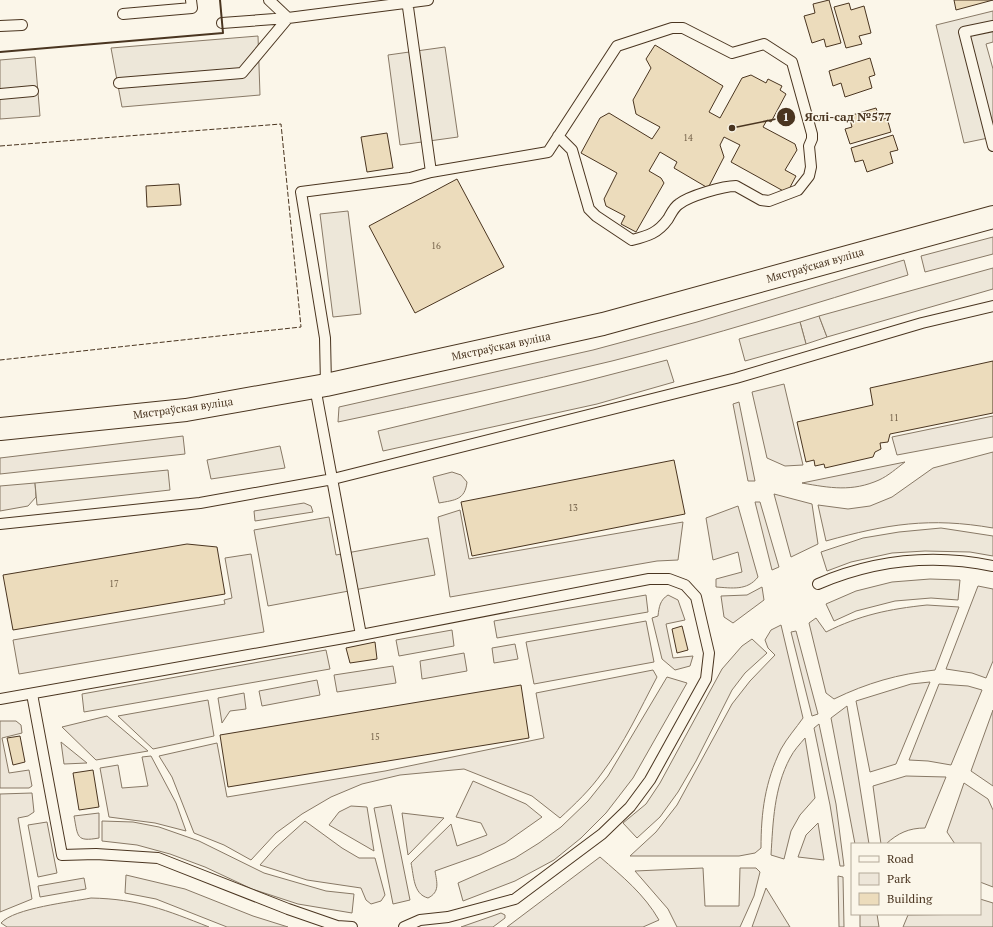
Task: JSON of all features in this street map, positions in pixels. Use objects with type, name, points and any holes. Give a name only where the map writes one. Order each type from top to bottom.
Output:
[{"type":"street","name":"Мястраўская вуліца","points":[[0,429],[186,410],[321,386],[603,324],[993,217]]},
{"type":"lane","points":[[123,14],[192,8],[191,0]]},
{"type":"lane","points":[[269,0],[288,18]]},
{"type":"lane","points":[[222,22],[288,18],[428,0]]},
{"type":"lane","points":[[408,2],[432,172]]},
{"type":"lane","points":[[119,83],[242,73],[288,18]]},
{"type":"lane","points":[[0,26],[22,25]]},
{"type":"lane","points":[[993,26],[964,32],[993,146]]},
{"type":"lane","points":[[361,635],[343,547],[333,479],[321,386],[325,338],[301,192],[410,178],[432,172],[548,152],[558,136],[617,46],[672,28],[684,28],[732,53],[764,44],[792,62],[812,134],[809,151],[811,167],[810,176],[798,190],[769,201],[761,200],[736,186],[685,200],[676,207],[662,228],[649,236],[632,240],[596,216],[589,209],[572,150],[558,136]]},
{"type":"lane","points":[[0,94],[33,91]]},
{"type":"lane","points":[[0,524],[200,503],[333,479],[736,378],[922,323],[993,306]]},
{"type":"lane","points":[[818,584],[842,574],[882,564],[915,560],[969,561],[993,566]]},
{"type":"lane","points":[[0,699],[361,635],[649,579],[669,579],[685,585],[696,598],[709,654],[706,679],[650,780],[630,807],[602,834],[515,899],[448,917],[420,920],[404,927]]},
{"type":"lane","points":[[32,694],[62,855],[96,854],[158,858],[288,909],[337,926],[352,927]]},
{"type":"green space","points":[[993,237],[993,254],[925,272],[921,256]]},
{"type":"green space","points":[[904,260],[908,275],[724,331],[612,361],[475,393],[338,422],[339,407],[593,350],[697,322]]},
{"type":"green space","points":[[819,316],[827,337],[806,344],[800,322]]},
{"type":"green space","points":[[784,384],[803,465],[785,466],[767,458],[752,392]]},
{"type":"green space","points":[[739,402],[755,481],[748,481],[733,404]]},
{"type":"green space","points":[[993,416],[993,437],[897,455],[892,437]]},
{"type":"green space","points":[[183,436],[185,454],[0,474],[0,458]]},
{"type":"green space","points":[[993,452],[993,528],[949,523],[909,524],[869,530],[826,541],[818,505],[848,509],[870,506],[892,497],[933,468]]},
{"type":"green space","points":[[905,462],[882,478],[860,486],[841,488],[802,483]]},
{"type":"green space","points":[[452,472],[461,475],[467,482],[466,488],[458,498],[439,503],[433,477]]},
{"type":"green space","points":[[35,483],[36,497],[28,506],[0,511],[0,486]]},
{"type":"green space","points":[[774,494],[812,504],[818,544],[791,557]]},
{"type":"green space","points":[[755,502],[760,502],[779,567],[772,570]]},
{"type":"green space","points":[[304,503],[311,506],[313,512],[255,521],[254,511]]},
{"type":"green space","points":[[738,506],[758,577],[749,585],[744,587],[716,587],[716,579],[742,572],[738,552],[713,560],[706,518]]},
{"type":"green space","points":[[460,510],[469,559],[683,522],[678,560],[657,561],[450,597],[438,517]]},
{"type":"green space","points":[[251,554],[264,632],[19,674],[13,640],[225,604],[224,600],[232,598],[225,558]]},
{"type":"green space","points":[[978,586],[993,589],[993,661],[986,678],[972,673],[946,669]]},
{"type":"green space","points":[[762,587],[764,600],[733,623],[724,617],[721,596],[747,595]]},
{"type":"green space","points":[[668,595],[678,600],[685,620],[666,624],[673,658],[693,656],[690,666],[675,670],[662,659],[652,618],[658,616],[660,604]]},
{"type":"green space","points":[[927,605],[959,607],[935,670],[883,680],[858,688],[834,699],[826,693],[809,623],[816,618],[826,632],[863,617]]},
{"type":"green space","points":[[646,621],[654,662],[534,684],[526,642]]},
{"type":"green space","points":[[781,625],[803,718],[781,749],[771,773],[763,810],[761,848],[755,853],[739,856],[630,856],[656,832],[677,805],[732,704],[750,681],[775,655],[768,648],[765,640],[771,630]]},
{"type":"green space","points":[[796,631],[818,714],[812,716],[791,632]]},
{"type":"green space","points":[[515,644],[518,659],[494,663],[492,648]]},
{"type":"green space","points":[[464,653],[467,671],[422,679],[420,661]]},
{"type":"green space","points":[[393,666],[396,683],[337,692],[334,675]]},
{"type":"green space","points":[[653,670],[657,677],[610,762],[577,802],[560,818],[532,796],[464,769],[400,775],[362,784],[331,797],[302,814],[276,833],[251,860],[224,845],[194,833],[172,777],[159,756],[217,743],[227,797],[385,771],[544,738],[536,693]]},
{"type":"green space","points":[[317,680],[320,695],[262,706],[259,691]]},
{"type":"green space","points":[[930,682],[896,764],[870,772],[856,701],[911,684]]},
{"type":"green space","points":[[939,684],[968,686],[982,690],[951,765],[928,761],[909,760]]},
{"type":"green space","points":[[244,693],[246,709],[230,711],[222,723],[218,698]]},
{"type":"green space","points":[[208,700],[214,736],[153,749],[118,716]]},
{"type":"green space","points":[[847,706],[869,843],[855,843],[831,718]]},
{"type":"green space","points":[[993,710],[993,786],[971,771]]},
{"type":"green space","points":[[107,716],[148,751],[96,760],[62,727]]},
{"type":"green space","points":[[0,721],[16,721],[21,725],[22,733],[2,738],[9,773],[29,770],[32,786],[29,788],[0,788]]},
{"type":"green space","points":[[819,724],[836,804],[844,866],[840,866],[830,805],[814,728]]},
{"type":"green space","points":[[805,738],[815,798],[800,815],[791,831],[784,859],[771,855],[777,793],[785,769],[793,752]]},
{"type":"green space","points":[[61,742],[87,763],[64,764]]},
{"type":"green space","points":[[151,756],[176,803],[186,831],[155,823],[109,817],[100,768],[118,765],[122,788],[148,786],[142,757]]},
{"type":"green space","points":[[906,776],[946,777],[925,828],[904,832],[887,843],[881,843],[873,786]]},
{"type":"green space","points":[[473,781],[526,804],[542,817],[505,843],[480,855],[435,871],[437,883],[436,890],[432,896],[428,898],[423,896],[419,893],[415,884],[411,863],[451,824],[457,846],[487,835],[481,823],[456,817]]},
{"type":"green space","points":[[964,783],[988,799],[993,810],[993,887],[981,882],[981,843],[954,843],[947,832]]},
{"type":"green space","points":[[32,793],[34,812],[28,816],[18,818],[32,899],[0,912],[0,794]]},
{"type":"green space","points":[[391,805],[410,900],[393,904],[374,808]]},
{"type":"green space","points":[[351,806],[367,807],[374,851],[329,825],[339,812]]},
{"type":"green space","points":[[99,813],[99,838],[86,839],[79,836],[76,829],[74,816]]},
{"type":"green space","points":[[402,813],[444,818],[408,855]]},
{"type":"green space","points":[[305,821],[342,848],[359,858],[375,858],[385,895],[381,901],[371,904],[366,900],[361,888],[307,880],[260,865],[275,848]]},
{"type":"green space","points":[[818,823],[824,860],[798,857],[806,835]]},
{"type":"green space","points":[[600,857],[640,894],[659,920],[643,927],[507,927]]},
{"type":"green space","points":[[703,868],[705,906],[739,906],[740,868],[756,868],[760,872],[754,896],[740,927],[677,927],[668,909],[635,871]]},
{"type":"green space","points":[[838,876],[843,877],[844,927],[839,927]]},
{"type":"green space","points":[[84,878],[86,889],[40,897],[38,886]]},
{"type":"green space","points":[[766,888],[790,927],[752,927]]},
{"type":"green space","points":[[91,898],[124,901],[152,906],[209,927],[7,927],[1,923],[18,913]]},
{"type":"green space","points":[[981,899],[993,903],[993,927],[903,927],[908,915],[981,915]]},
{"type":"green space","points":[[501,913],[505,915],[505,918],[493,927],[461,927]]},
{"type":"green space","points":[[860,915],[877,915],[879,927],[860,927]]},
{"type":"shaded area","points":[[993,11],[993,42],[986,44],[993,69],[993,137],[964,143],[936,25]]},
{"type":"shaded area","points":[[258,36],[260,95],[122,107],[111,48]]},
{"type":"shaded area","points":[[445,47],[458,137],[400,145],[388,55]]},
{"type":"shaded area","points":[[35,57],[40,116],[0,119],[0,60]]},
{"type":"shaded area","points":[[348,211],[361,314],[333,317],[320,214]]},
{"type":"shaded area","points":[[993,268],[993,289],[827,337],[819,316]]},
{"type":"shaded area","points":[[800,322],[806,344],[745,361],[739,339]]},
{"type":"shaded area","points":[[667,360],[674,382],[597,404],[383,451],[378,431]]},
{"type":"shaded area","points":[[280,446],[285,468],[211,479],[207,460]]},
{"type":"shaded area","points":[[168,470],[170,490],[37,505],[35,483]]},
{"type":"shaded area","points":[[329,517],[336,555],[428,538],[435,575],[268,606],[254,530]]},
{"type":"shaded area","points":[[941,528],[993,536],[993,556],[970,552],[925,551],[892,553],[851,562],[827,571],[821,552],[863,538],[899,532]]},
{"type":"shaded area","points":[[930,579],[960,580],[958,600],[931,598],[895,601],[856,611],[834,621],[826,604],[856,591],[892,582]]},
{"type":"shaded area","points":[[646,595],[648,612],[497,638],[494,621]]},
{"type":"shaded area","points":[[452,630],[454,646],[399,656],[396,640]]},
{"type":"shaded area","points":[[752,639],[767,653],[745,673],[732,690],[696,761],[678,792],[660,817],[637,838],[623,823],[646,804],[660,783],[722,669],[742,646]]},
{"type":"shaded area","points":[[326,650],[330,669],[84,712],[82,694]]},
{"type":"shaded area","points":[[667,677],[687,683],[633,778],[606,813],[581,838],[554,860],[515,881],[463,901],[458,883],[515,858],[539,843],[561,827],[588,801],[608,776]]},
{"type":"shaded area","points":[[102,821],[133,822],[159,827],[199,841],[264,873],[326,891],[354,894],[352,913],[298,904],[252,889],[205,867],[170,854],[137,845],[102,841]]},
{"type":"shaded area","points":[[47,822],[57,873],[38,877],[28,825]]},
{"type":"shaded area","points":[[126,875],[185,889],[253,916],[288,927],[227,927],[156,899],[125,893]]},
{"type":"building","points":[[829,0],[841,43],[826,47],[824,39],[812,43],[804,16],[815,13],[813,4]]},
{"type":"building","points":[[954,0],[993,0],[956,10]]},
{"type":"building","points":[[849,3],[851,10],[864,6],[871,33],[859,36],[862,44],[846,48],[834,7]]},
{"type":"building","points":[[655,45],[723,86],[709,112],[720,118],[742,78],[751,75],[766,83],[768,79],[782,86],[780,90],[786,94],[771,122],[767,120],[763,127],[795,144],[797,150],[785,170],[796,176],[787,193],[731,162],[740,145],[724,137],[720,145],[724,157],[708,188],[674,168],[677,162],[660,152],[649,171],[661,178],[664,183],[636,232],[621,224],[625,216],[606,206],[604,199],[617,173],[581,153],[600,118],[609,113],[652,139],[660,127],[636,114],[633,100],[651,68],[646,59]]},
{"type":"building","points":[[870,58],[875,75],[869,77],[872,88],[845,97],[841,83],[833,86],[829,71]]},
{"type":"building","points":[[876,108],[880,120],[887,118],[891,132],[850,144],[845,129],[852,127],[849,116]]},
{"type":"building","points":[[387,133],[393,168],[367,172],[361,137]]},
{"type":"building","points":[[893,135],[898,150],[890,152],[893,163],[867,172],[863,160],[855,162],[851,148]]},
{"type":"building","points":[[457,179],[504,267],[415,313],[369,226]]},
{"type":"building","points":[[179,184],[181,205],[147,207],[146,186]]},
{"type":"building","points":[[993,361],[993,413],[890,434],[888,442],[880,443],[881,449],[875,452],[873,457],[825,468],[824,464],[815,466],[814,460],[806,462],[797,422],[873,405],[870,388]]},
{"type":"building","points":[[674,460],[685,514],[472,556],[461,502]]},
{"type":"building","points":[[187,544],[217,547],[225,594],[13,630],[3,575]]},
{"type":"building","points":[[682,626],[688,650],[677,653],[672,629]]},
{"type":"building","points":[[375,642],[377,659],[350,663],[346,648]]},
{"type":"building","points":[[521,685],[529,738],[228,787],[220,735]]},
{"type":"building","points":[[20,736],[25,762],[13,765],[7,738]]},
{"type":"building","points":[[93,770],[99,807],[79,810],[73,773]]},
{"type":"fence","points":[[0,146],[281,124],[301,327],[0,360]]},
{"type":"wall","points":[[0,52],[223,33],[220,0]]},
{"type":"place","name":"Яслі-сад №577","points":[[732,128]]}]
